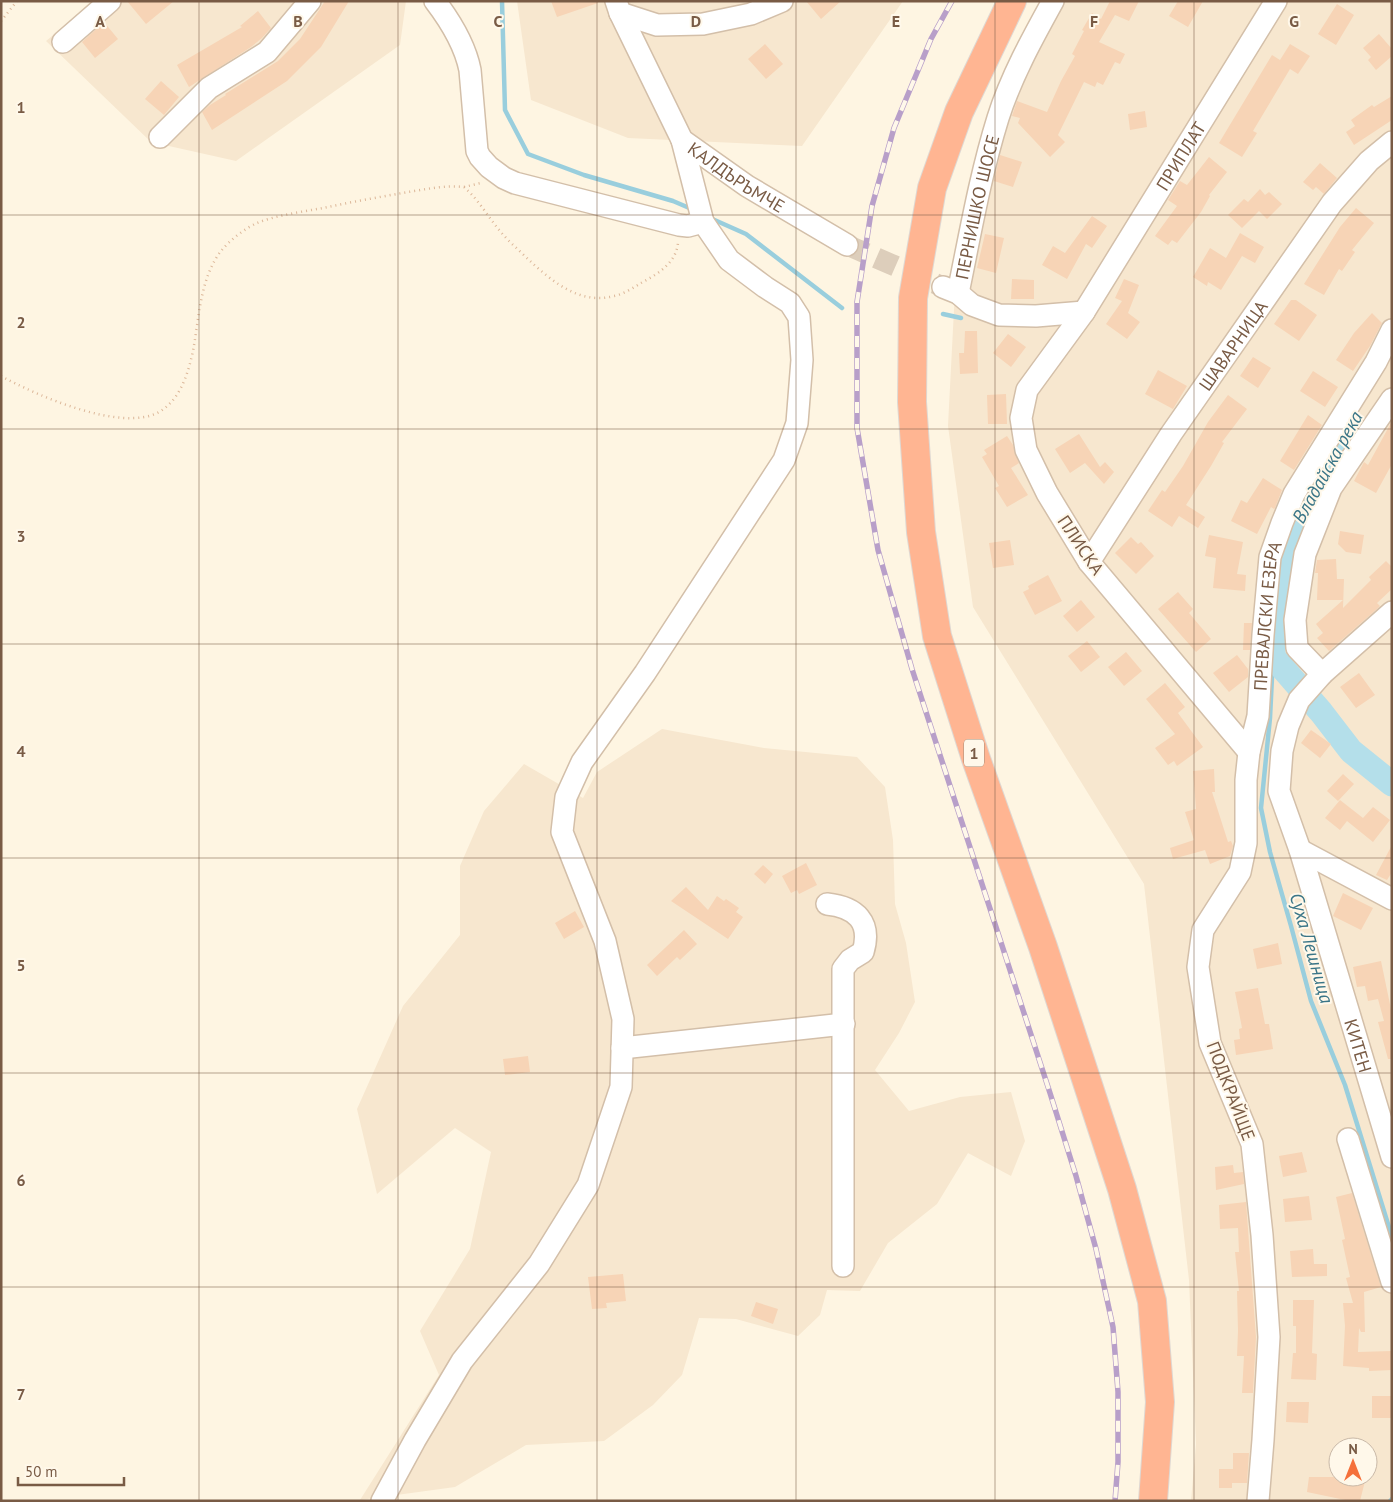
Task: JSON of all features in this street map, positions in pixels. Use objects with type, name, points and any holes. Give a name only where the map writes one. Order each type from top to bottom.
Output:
[{"type":"highway","name":"1","points":[[1012,1],[959,112],[932,188],[912,298],[912,402],[921,532],[937,636],[976,759],[1043,947],[1122,1189],[1152,1301],[1160,1402],[1153,1501]]},
{"type":"street","points":[[63,42],[110,1]]},
{"type":"street","points":[[160,137],[209,88],[267,52],[310,1]]},
{"type":"street","points":[[435,1],[458,37],[468,59],[475,143],[480,157],[489,167],[504,178],[515,183],[679,225],[688,226],[703,222]]},
{"type":"street","points":[[618,7],[657,25],[703,24],[752,14],[782,1]]},
{"type":"street","name":"ПЕРНИШКО ШОСЕ","points":[[1053,1],[1021,59],[998,117],[950,290],[972,305],[999,315],[1036,316],[1084,312]]},
{"type":"street","name":"ПРИПЛАТ","points":[[1084,312],[1276,1]]},
{"type":"street","name":"КАЛДЪРЪМЧЕ","points":[[618,7],[682,140],[747,186],[847,245]]},
{"type":"street","points":[[382,1501],[415,1440],[462,1361],[540,1264],[588,1185],[621,1087],[623,1019],[605,940],[562,832],[566,797],[582,762],[644,673],[784,460],[797,423],[802,360],[800,317],[790,303],[765,287],[730,260],[703,222],[682,140]]},
{"type":"street","name":"ШАВАРНИЦА","points":[[1089,562],[1171,434],[1332,203],[1369,162],[1392,142]]},
{"type":"street","name":"ПЛИСКА","points":[[1084,312],[1027,390],[1021,418],[1026,450],[1047,493],[1089,562],[1249,752]]},
{"type":"street","name":"ПРЕВАЛСКИ ЕЗЕРА","points":[[1249,752],[1258,716],[1262,636],[1270,558],[1294,494],[1376,362],[1392,330]]},
{"type":"street","points":[[1319,677],[1297,648],[1295,620],[1305,554],[1331,488],[1392,399]]},
{"type":"street","points":[[1264,786],[1282,751],[1288,726],[1299,700],[1319,677],[1389,621]]},
{"type":"street","name":"ПОДКРАЙЩЕ","points":[[1249,752],[1264,786],[1246,843],[1240,872],[1203,930],[1198,967],[1210,1043],[1252,1144],[1262,1235],[1269,1338],[1258,1501]]},
{"type":"street","name":"КИТЕН","points":[[1264,786],[1300,850],[1392,1157]]},
{"type":"street","points":[[1300,850],[1392,899]]},
{"type":"street","points":[[827,904],[840,905],[857,914],[865,928],[866,940],[863,952],[850,960],[843,969],[843,1266]]},
{"type":"street","points":[[622,1048],[844,1024]]},
{"type":"street","points":[[1348,1139],[1392,1282]]},
{"type":"path","points":[[1,21],[17,1]]},
{"type":"path","points":[[1,376],[20,386],[79,409],[109,416],[130,418],[156,413],[172,401],[189,371],[201,305],[214,260],[241,232],[256,223],[273,218],[444,186],[464,186],[473,194],[501,232],[556,284],[572,293],[605,298],[623,293],[660,271],[669,263],[677,252],[679,225]]},
{"type":"shaded area","points":[[95,1],[406,1],[400,45],[236,161],[151,142],[46,41]]},
{"type":"shaded area","points":[[517,1],[903,1],[802,146],[628,138],[531,100]]},
{"type":"shaded area","points":[[1048,1],[1392,1],[1392,1501],[1191,1501],[1196,1444],[1189,1280],[1144,884],[973,607],[948,426],[958,232],[1010,73]]},
{"type":"shaded area","points":[[662,729],[764,748],[857,757],[885,787],[893,840],[895,904],[906,943],[915,1002],[899,1033],[875,1070],[909,1111],[960,1097],[1011,1092],[1025,1141],[1011,1176],[968,1153],[937,1204],[888,1243],[860,1291],[827,1290],[820,1315],[798,1336],[736,1319],[699,1318],[682,1375],[653,1405],[604,1441],[526,1445],[455,1487],[360,1500],[439,1375],[420,1331],[470,1249],[491,1152],[455,1128],[377,1194],[357,1109],[403,1006],[460,935],[460,866],[484,811],[524,764],[583,798],[597,772]]},
{"type":"building","points":[[127,1],[174,1],[146,24]]},
{"type":"building","points":[[325,1],[349,1],[321,47],[287,81],[212,130],[202,112],[225,94],[278,61],[300,39]]},
{"type":"building","points":[[551,1],[598,1],[598,3],[557,17]]},
{"type":"building","points":[[806,1],[841,1],[821,19]]},
{"type":"building","points":[[1110,1],[1139,1],[1129,21],[1115,15],[1099,42],[1125,54],[1120,64],[1115,62],[1103,85],[1097,82],[1095,87],[1084,82],[1058,135],[1065,142],[1050,157],[1018,123],[1020,118],[1012,116],[1017,101],[1047,112],[1075,56],[1072,54],[1084,31],[1082,30],[1092,13],[1101,19]]},
{"type":"building","points":[[1178,1],[1203,1],[1188,27],[1169,16]]},
{"type":"building","points":[[1337,4],[1354,15],[1336,45],[1318,34]]},
{"type":"building","points":[[258,11],[271,28],[262,38],[189,87],[177,65],[242,27],[240,26]]},
{"type":"building","points":[[104,22],[118,39],[95,58],[82,42]]},
{"type":"building","points":[[1379,34],[1392,49],[1392,56],[1376,70],[1368,60],[1371,57],[1363,48]]},
{"type":"building","points":[[765,44],[783,64],[766,79],[748,59]]},
{"type":"building","points":[[1290,44],[1310,56],[1298,74],[1290,69],[1253,131],[1257,133],[1242,157],[1219,143],[1272,55],[1280,60]]},
{"type":"building","points":[[161,81],[179,97],[164,115],[145,99]]},
{"type":"building","points":[[1392,96],[1392,120],[1354,145],[1346,132],[1355,126],[1351,120],[1372,105],[1374,107]]},
{"type":"building","points":[[1145,111],[1147,127],[1130,130],[1128,114]]},
{"type":"building","points":[[1000,155],[1022,162],[1013,187],[994,181]]},
{"type":"building","points":[[1209,157],[1227,172],[1209,195],[1201,212],[1177,243],[1172,240],[1168,245],[1155,236],[1177,206],[1168,200],[1180,181],[1187,185]]},
{"type":"building","points":[[1320,163],[1337,178],[1324,194],[1316,187],[1313,190],[1303,182]]},
{"type":"building","points":[[1260,189],[1265,195],[1269,192],[1282,204],[1267,219],[1259,211],[1242,228],[1228,215],[1244,199],[1248,202]]},
{"type":"building","points":[[1356,208],[1374,223],[1352,250],[1355,252],[1342,271],[1339,269],[1324,295],[1304,284],[1340,227]]},
{"type":"building","points":[[1092,216],[1107,226],[1092,248],[1086,244],[1067,279],[1042,265],[1053,246],[1065,253]]},
{"type":"building","points":[[1240,233],[1264,247],[1255,263],[1242,256],[1221,290],[1208,282],[1207,286],[1193,277],[1210,248],[1226,258]]},
{"type":"building","points":[[985,234],[1004,238],[996,273],[977,268]]},
{"type":"building","points":[[1012,279],[1034,280],[1034,299],[1011,299]]},
{"type":"building","points":[[1124,279],[1139,285],[1128,313],[1140,322],[1127,339],[1106,324],[1122,301],[1115,298]]},
{"type":"building","points":[[1291,300],[1296,300],[1317,315],[1299,341],[1274,324]]},
{"type":"building","points":[[1372,313],[1382,323],[1370,346],[1353,371],[1336,360],[1354,333]]},
{"type":"building","points":[[965,331],[977,331],[978,373],[960,374],[959,353],[964,353]]},
{"type":"building","points":[[1008,334],[1026,347],[1011,367],[993,353]]},
{"type":"building","points":[[1253,357],[1271,368],[1258,388],[1240,376]]},
{"type":"building","points":[[1158,370],[1187,386],[1173,409],[1145,394]]},
{"type":"building","points":[[1313,371],[1338,387],[1325,407],[1300,391]]},
{"type":"building","points":[[1006,394],[1007,424],[988,424],[987,395]]},
{"type":"building","points":[[1228,395],[1247,409],[1222,442],[1224,443],[1211,466],[1186,505],[1205,517],[1198,528],[1179,516],[1172,527],[1148,511],[1162,490],[1165,492],[1183,466],[1208,422]]},
{"type":"building","points":[[1308,415],[1322,425],[1294,470],[1280,461]]},
{"type":"building","points":[[1392,421],[1392,464],[1376,493],[1354,481],[1364,462],[1368,465]]},
{"type":"building","points":[[1079,434],[1100,467],[1105,462],[1114,472],[1104,484],[1085,463],[1070,473],[1055,449]]},
{"type":"building","points":[[1007,436],[1013,445],[1019,463],[1011,468],[1028,495],[1007,507],[995,488],[999,486],[982,457],[987,454],[984,450]]},
{"type":"building","points":[[1263,478],[1282,490],[1275,508],[1271,507],[1257,534],[1231,521],[1241,500],[1247,503]]},
{"type":"building","points":[[1340,531],[1364,535],[1361,554],[1346,552],[1338,544]]},
{"type":"building","points":[[1209,535],[1243,542],[1237,574],[1246,575],[1245,591],[1213,588],[1216,558],[1205,556]]},
{"type":"building","points":[[1131,537],[1138,544],[1141,542],[1154,556],[1136,574],[1115,553]]},
{"type":"building","points":[[1010,540],[1014,565],[993,568],[989,543]]},
{"type":"building","points":[[1336,559],[1337,579],[1344,579],[1343,608],[1371,580],[1369,577],[1386,561],[1392,567],[1392,589],[1377,603],[1380,606],[1377,609],[1329,651],[1317,638],[1323,633],[1316,624],[1343,600],[1317,600],[1318,573],[1315,573],[1317,560]]},
{"type":"building","points":[[1048,575],[1062,601],[1035,615],[1023,592],[1029,589],[1028,586]]},
{"type":"building","points":[[1178,592],[1193,609],[1189,613],[1211,639],[1196,652],[1158,609]]},
{"type":"building","points":[[1081,600],[1095,617],[1077,632],[1063,616]]},
{"type":"building","points":[[1244,623],[1252,623],[1250,650],[1243,650]]},
{"type":"building","points":[[1087,641],[1100,657],[1081,672],[1068,656]]},
{"type":"building","points":[[1126,652],[1142,671],[1124,686],[1108,667]]},
{"type":"building","points":[[1237,655],[1248,669],[1248,677],[1229,692],[1213,673]]},
{"type":"building","points":[[1359,673],[1375,695],[1356,708],[1340,687]]},
{"type":"building","points":[[1165,683],[1185,707],[1178,713],[1203,747],[1177,766],[1174,761],[1168,765],[1155,748],[1175,734],[1146,699]]},
{"type":"building","points":[[1311,730],[1331,744],[1320,758],[1301,743]]},
{"type":"building","points":[[1214,769],[1215,792],[1212,792],[1228,842],[1231,841],[1233,846],[1230,856],[1210,864],[1205,850],[1173,859],[1170,848],[1194,840],[1185,812],[1196,809],[1193,771]]},
{"type":"building","points":[[1343,774],[1354,784],[1338,801],[1327,791]]},
{"type":"building","points":[[1340,800],[1363,818],[1373,807],[1390,820],[1373,842],[1347,821],[1340,830],[1325,818]]},
{"type":"building","points":[[1392,845],[1392,872],[1387,880],[1376,875]]},
{"type":"building","points":[[806,863],[817,885],[799,894],[797,890],[791,893],[782,876]]},
{"type":"building","points":[[763,865],[773,874],[765,884],[754,874]]},
{"type":"building","points":[[686,887],[708,910],[717,896],[724,901],[726,899],[739,908],[736,912],[743,917],[728,939],[671,901]]},
{"type":"building","points":[[1343,893],[1373,908],[1361,930],[1333,916]]},
{"type":"building","points":[[575,911],[584,927],[564,939],[555,923]]},
{"type":"building","points":[[684,930],[697,944],[680,960],[677,957],[657,976],[647,965]]},
{"type":"building","points":[[1278,943],[1282,964],[1257,969],[1253,949]]},
{"type":"building","points":[[1381,961],[1392,1014],[1392,1059],[1388,1059],[1378,1022],[1384,1021],[1378,999],[1368,1001],[1365,986],[1357,987],[1353,967]]},
{"type":"building","points":[[1258,988],[1265,1024],[1269,1024],[1273,1049],[1236,1055],[1234,1040],[1240,1039],[1239,1029],[1242,1028],[1235,992]]},
{"type":"building","points":[[528,1056],[530,1072],[505,1075],[503,1059]]},
{"type":"building","points":[[1302,1152],[1307,1172],[1283,1177],[1279,1156]]},
{"type":"building","points":[[1233,1165],[1234,1173],[1243,1172],[1244,1184],[1216,1190],[1215,1167]]},
{"type":"building","points":[[1352,1193],[1381,1287],[1364,1292],[1365,1332],[1361,1332],[1359,1328],[1358,1352],[1392,1351],[1392,1370],[1369,1371],[1369,1368],[1343,1366],[1345,1326],[1343,1303],[1353,1303],[1346,1278],[1350,1277],[1342,1240],[1345,1239],[1336,1197]]},
{"type":"building","points":[[1309,1196],[1312,1220],[1285,1222],[1283,1199]]},
{"type":"building","points":[[1246,1202],[1256,1337],[1253,1393],[1242,1393],[1244,1356],[1237,1356],[1237,1291],[1239,1291],[1235,1252],[1239,1252],[1238,1228],[1220,1229],[1219,1205]]},
{"type":"building","points":[[1313,1249],[1314,1264],[1327,1264],[1327,1276],[1292,1277],[1290,1251]]},
{"type":"building","points":[[623,1274],[626,1301],[606,1303],[607,1308],[592,1309],[588,1277]]},
{"type":"building","points":[[1293,1300],[1314,1300],[1312,1353],[1317,1354],[1316,1380],[1291,1379],[1293,1353],[1296,1353],[1296,1326],[1293,1326]]},
{"type":"building","points":[[756,1302],[778,1309],[773,1324],[751,1316]]},
{"type":"building","points":[[1372,1396],[1392,1396],[1392,1418],[1372,1418]]},
{"type":"building","points":[[1287,1402],[1309,1402],[1308,1423],[1286,1422]]},
{"type":"building","points":[[1233,1453],[1249,1453],[1247,1483],[1232,1483],[1232,1488],[1219,1488],[1219,1469],[1233,1469]]},
{"type":"building","points":[[1309,1477],[1328,1477],[1328,1487],[1364,1487],[1360,1501],[1350,1501],[1307,1492]]},
{"type":"waterway","points":[[502,1],[505,110],[528,154],[584,175],[673,201],[694,210]]},
{"type":"waterway","points":[[710,218],[746,234],[842,308]]},
{"type":"waterway","points":[[943,314],[961,318]]},
{"type":"waterway","name":"Владайска река","points":[[1340,438],[1303,501],[1288,539],[1276,596],[1273,657],[1321,712],[1351,751],[1392,784]]},
{"type":"waterway","name":"Суха Лешница","points":[[1273,657],[1270,718],[1261,808],[1270,852],[1311,1001],[1345,1085],[1392,1237]]},
{"type":"tunnel","points":[[847,245],[943,287]]},
{"type":"railway","points":[[952,1],[931,39],[894,128],[872,206],[857,302],[857,428],[878,550],[912,669],[1050,1093],[1096,1249],[1113,1327],[1118,1392],[1118,1462],[1115,1501]]}]
